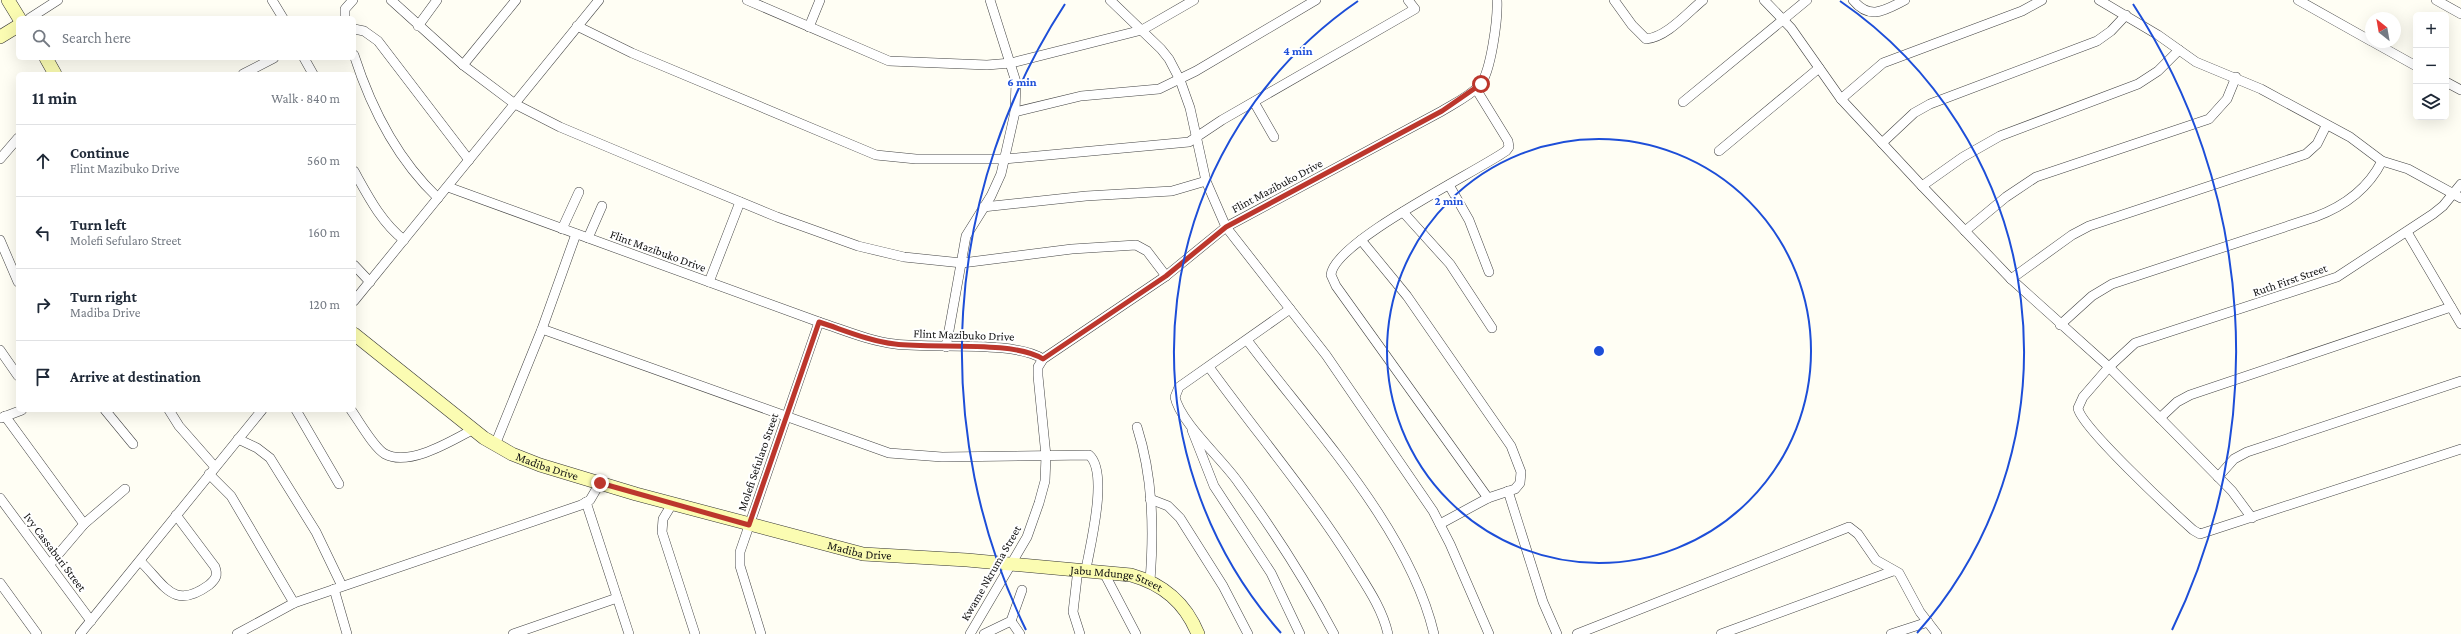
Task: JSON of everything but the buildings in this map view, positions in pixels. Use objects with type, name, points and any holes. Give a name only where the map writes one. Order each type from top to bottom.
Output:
[{"type":"street","points":[[8,0],[18,16]]},
{"type":"street","points":[[33,16],[58,0]]},
{"type":"street","points":[[345,16],[345,9],[354,0]]},
{"type":"street","points":[[391,0],[418,26],[463,65],[515,104],[560,127],[784,220],[880,252],[904,258],[962,263],[1072,249],[1136,245],[1147,251],[1166,276]]},
{"type":"street","points":[[418,26],[437,0]]},
{"type":"street","points":[[463,65],[516,0]]},
{"type":"street","points":[[356,299],[599,0]]},
{"type":"street","points":[[747,0],[889,62],[987,65],[1011,63],[1142,30],[1194,0]]},
{"type":"street","points":[[810,27],[820,0]]},
{"type":"street","points":[[946,347],[966,236],[1001,174],[1015,112],[1016,82],[990,0]]},
{"type":"street","points":[[1110,0],[1161,49],[1180,80],[1198,137],[1206,181],[1226,227],[1290,309],[1380,433],[1440,524],[1489,634]]},
{"type":"street","points":[[1015,112],[1081,96],[1148,92],[1180,80],[1316,0]]},
{"type":"street","points":[[577,26],[632,54],[876,156],[916,159],[1004,159],[1180,143],[1198,137],[1211,127],[1415,9],[1408,0]]},
{"type":"street","name":"Flint Mazibuko Drive","points":[[448,187],[819,322],[879,342],[946,347],[1025,350],[1043,359],[1166,276],[1226,227],[1442,111],[1476,89],[1484,80],[1488,69],[1496,29],[1497,0]]},
{"type":"street","points":[[1614,0],[1632,25],[1646,39],[1652,38],[1664,32],[1703,0]]},
{"type":"street","points":[[1764,0],[1784,19],[1841,99],[1922,186],[2011,279],[2060,325],[2109,367],[2160,418],[2239,499],[2252,518]]},
{"type":"street","points":[[1683,102],[1807,0]]},
{"type":"street","points":[[1853,0],[1864,11],[1872,12],[1881,11],[1905,0]]},
{"type":"street","points":[[1841,99],[1883,63],[2022,11],[2042,0]]},
{"type":"street","points":[[2099,0],[2126,15],[2202,66],[2236,77],[2326,126],[2350,137],[2382,161],[2408,169],[2457,195]]},
{"type":"street","points":[[2298,0],[2365,37]]},
{"type":"street","points":[[2436,0],[2461,14]]},
{"type":"street","points":[[274,1],[282,16]]},
{"type":"street","points":[[1882,143],[1921,109],[2097,41],[2111,31],[2126,15]]},
{"type":"street","points":[[0,37],[16,27]]},
{"type":"street","points":[[356,29],[364,31],[378,41],[469,160]]},
{"type":"street","points":[[2384,48],[2413,64]]},
{"type":"street","points":[[1922,186],[1963,157],[2000,136],[2138,84],[2158,71],[2179,50]]},
{"type":"street","points":[[47,60],[54,72]]},
{"type":"street","points":[[250,72],[271,60]]},
{"type":"street","points":[[305,60],[312,72]]},
{"type":"street","points":[[356,60],[372,102],[388,133],[411,170],[438,198]]},
{"type":"street","points":[[1719,151],[1819,68]]},
{"type":"street","points":[[1965,231],[2006,196],[2036,177],[2209,118],[2227,99],[2236,77]]},
{"type":"street","points":[[2449,84],[2461,90]]},
{"type":"street","points":[[1476,89],[1505,133],[1509,147],[1506,151],[1480,168],[1403,212],[1361,240],[1331,270],[1332,279],[1488,498]]},
{"type":"street","points":[[1254,102],[1274,137]]},
{"type":"street","points":[[2011,279],[2063,242],[2089,226],[2306,154],[2317,144],[2326,126]]},
{"type":"street","points":[[0,159],[16,146]]},
{"type":"street","points":[[2060,325],[2092,296],[2112,284],[2315,217],[2336,208],[2348,201],[2369,183],[2382,161]]},
{"type":"street","points":[[356,174],[380,214],[391,229],[404,240]]},
{"type":"street","points":[[983,207],[1086,196],[1172,191],[1206,181]]},
{"type":"street","name":"Ruth First Street","points":[[2461,184],[2457,195],[2443,206],[2407,232],[2337,277],[2136,343],[2109,367],[2083,396],[2078,408],[2080,417],[2195,532],[2207,533],[2461,449]]},
{"type":"street","points":[[1449,185],[1469,220],[1489,272]]},
{"type":"street","points":[[562,228],[578,192]]},
{"type":"street","points":[[709,282],[740,202]]},
{"type":"street","points":[[588,238],[602,206]]},
{"type":"street","points":[[1403,212],[1454,270],[1492,328]]},
{"type":"street","points":[[2407,232],[2461,324]]},
{"type":"street","points":[[495,445],[542,329],[576,234]]},
{"type":"street","points":[[0,240],[16,277]]},
{"type":"street","points":[[1361,240],[1407,296],[1511,446],[1519,464],[1521,479],[1518,487],[1488,498],[1440,524]]},
{"type":"street","points":[[356,267],[370,282]]},
{"type":"street","points":[[2160,418],[2177,402],[2190,394],[2451,307]]},
{"type":"street","points":[[1290,309],[1179,387],[1176,392],[1176,401],[1191,427],[1214,486],[1272,573],[1300,634]]},
{"type":"street","name":"Molefi Sefularo Street","points":[[761,634],[740,566],[740,552],[819,322]]},
{"type":"street","points":[[542,329],[889,453],[920,457],[1046,456],[1083,454],[1093,459],[1096,466],[1096,513],[1072,612],[1080,634]]},
{"type":"street","name":"Madiba Drive","points":[[356,336],[472,430],[495,445],[527,461],[672,504],[863,554],[1011,564]]},
{"type":"street","points":[[1247,340],[1371,502],[1419,588],[1434,634]]},
{"type":"street","points":[[0,350],[16,373]]},
{"type":"street","name":"Kwame Nkruma Street","points":[[970,634],[1027,537],[1045,481],[1046,456],[1038,376],[1038,366],[1043,359]]},
{"type":"street","points":[[1208,367],[1323,516],[1372,596],[1384,620],[1388,634]]},
{"type":"street","points":[[2218,477],[2234,459],[2247,452],[2461,382]]},
{"type":"street","points":[[17,412],[3,417],[84,524]]},
{"type":"street","points":[[107,412],[133,444]]},
{"type":"street","points":[[170,412],[231,496],[294,603]]},
{"type":"street","points":[[80,634],[260,412]]},
{"type":"street","points":[[297,412],[339,484]]},
{"type":"street","points":[[352,412],[380,450],[392,456],[434,450],[472,430]]},
{"type":"street","points":[[1191,427],[1223,462],[1278,538],[1308,587],[1334,634]]},
{"type":"street","points":[[1137,428],[1148,465],[1152,551],[1150,581]]},
{"type":"street","points":[[238,439],[258,448],[270,458],[326,550],[338,588],[347,634]]},
{"type":"street","points":[[237,634],[294,603],[586,502],[600,483]]},
{"type":"street","points":[[50,564],[84,524],[125,489]]},
{"type":"street","points":[[1508,491],[1543,602],[1557,634]]},
{"type":"street","name":"Ivy Cassaburi Street","points":[[0,498],[91,621]]},
{"type":"street","points":[[1150,499],[1168,506],[1180,518],[1223,586],[1248,634]]},
{"type":"street","points":[[586,502],[629,634]]},
{"type":"street","points":[[672,504],[663,519],[662,532],[695,634]]},
{"type":"street","points":[[140,561],[179,597],[186,597],[200,591],[216,579],[218,573],[216,567],[176,515]]},
{"type":"street","points":[[1577,634],[1846,528],[1853,529],[1858,534],[1876,560],[1899,573],[1928,622],[1938,634]]},
{"type":"street","name":"Jabu Mdunge Street","points":[[1011,564],[1131,574],[1150,581],[1167,591],[1178,601],[1191,619],[1198,634]]},
{"type":"street","points":[[1721,634],[1893,570]]},
{"type":"street","points":[[1103,571],[1136,634]]},
{"type":"street","points":[[0,583],[37,634]]},
{"type":"street","points":[[984,634],[1011,621],[1022,590]]},
{"type":"street","points":[[513,634],[617,598]]},
{"type":"street","points":[[1011,621],[1020,634]]},
{"type":"street","points":[[1891,634],[1928,622]]},
{"type":"route","points":[[600,483],[749,525],[819,322],[879,342],[922,346],[1016,349],[1033,352],[1043,359],[1070,339],[1166,276],[1226,227],[1442,111],[1470,94],[1481,84]]}]
